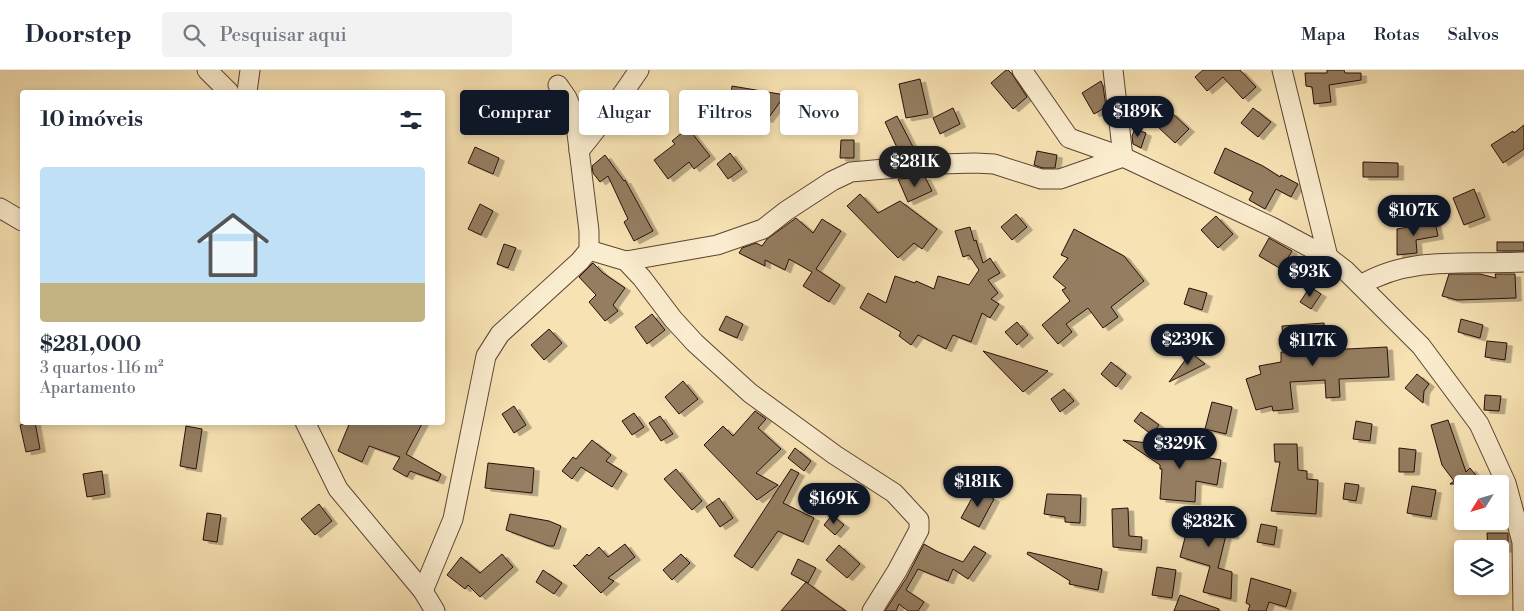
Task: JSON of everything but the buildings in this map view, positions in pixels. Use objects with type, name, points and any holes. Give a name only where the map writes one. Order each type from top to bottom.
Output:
[{"type":"street","points":[[207,70],[227,90]]},
{"type":"street","points":[[247,90],[250,70]]},
{"type":"street","points":[[579,151],[640,70]]},
{"type":"street","points":[[1022,70],[1069,138],[1123,157],[1272,227],[1328,257],[1361,285],[1421,346],[1479,424],[1506,483],[1522,542],[1523,611]]},
{"type":"street","points":[[1113,70],[1123,157]]},
{"type":"street","points":[[1282,70],[1328,257]]},
{"type":"street","points":[[423,591],[453,519],[486,356],[500,334],[580,261],[589,250],[589,231],[575,116],[567,98],[558,85]]},
{"type":"street","points":[[626,262],[717,245],[763,228],[786,211],[851,172],[975,163],[994,164],[1041,179],[1060,179],[1123,157]]},
{"type":"street","points":[[0,208],[20,220]]},
{"type":"street","points":[[589,250],[626,262],[642,278],[695,343],[750,393],[835,455],[894,493],[919,520],[919,530],[897,571],[872,611]]},
{"type":"street","points":[[1361,285],[1374,277],[1431,263],[1524,262]]},
{"type":"street","points":[[306,425],[338,488],[423,591],[435,611]]}]
